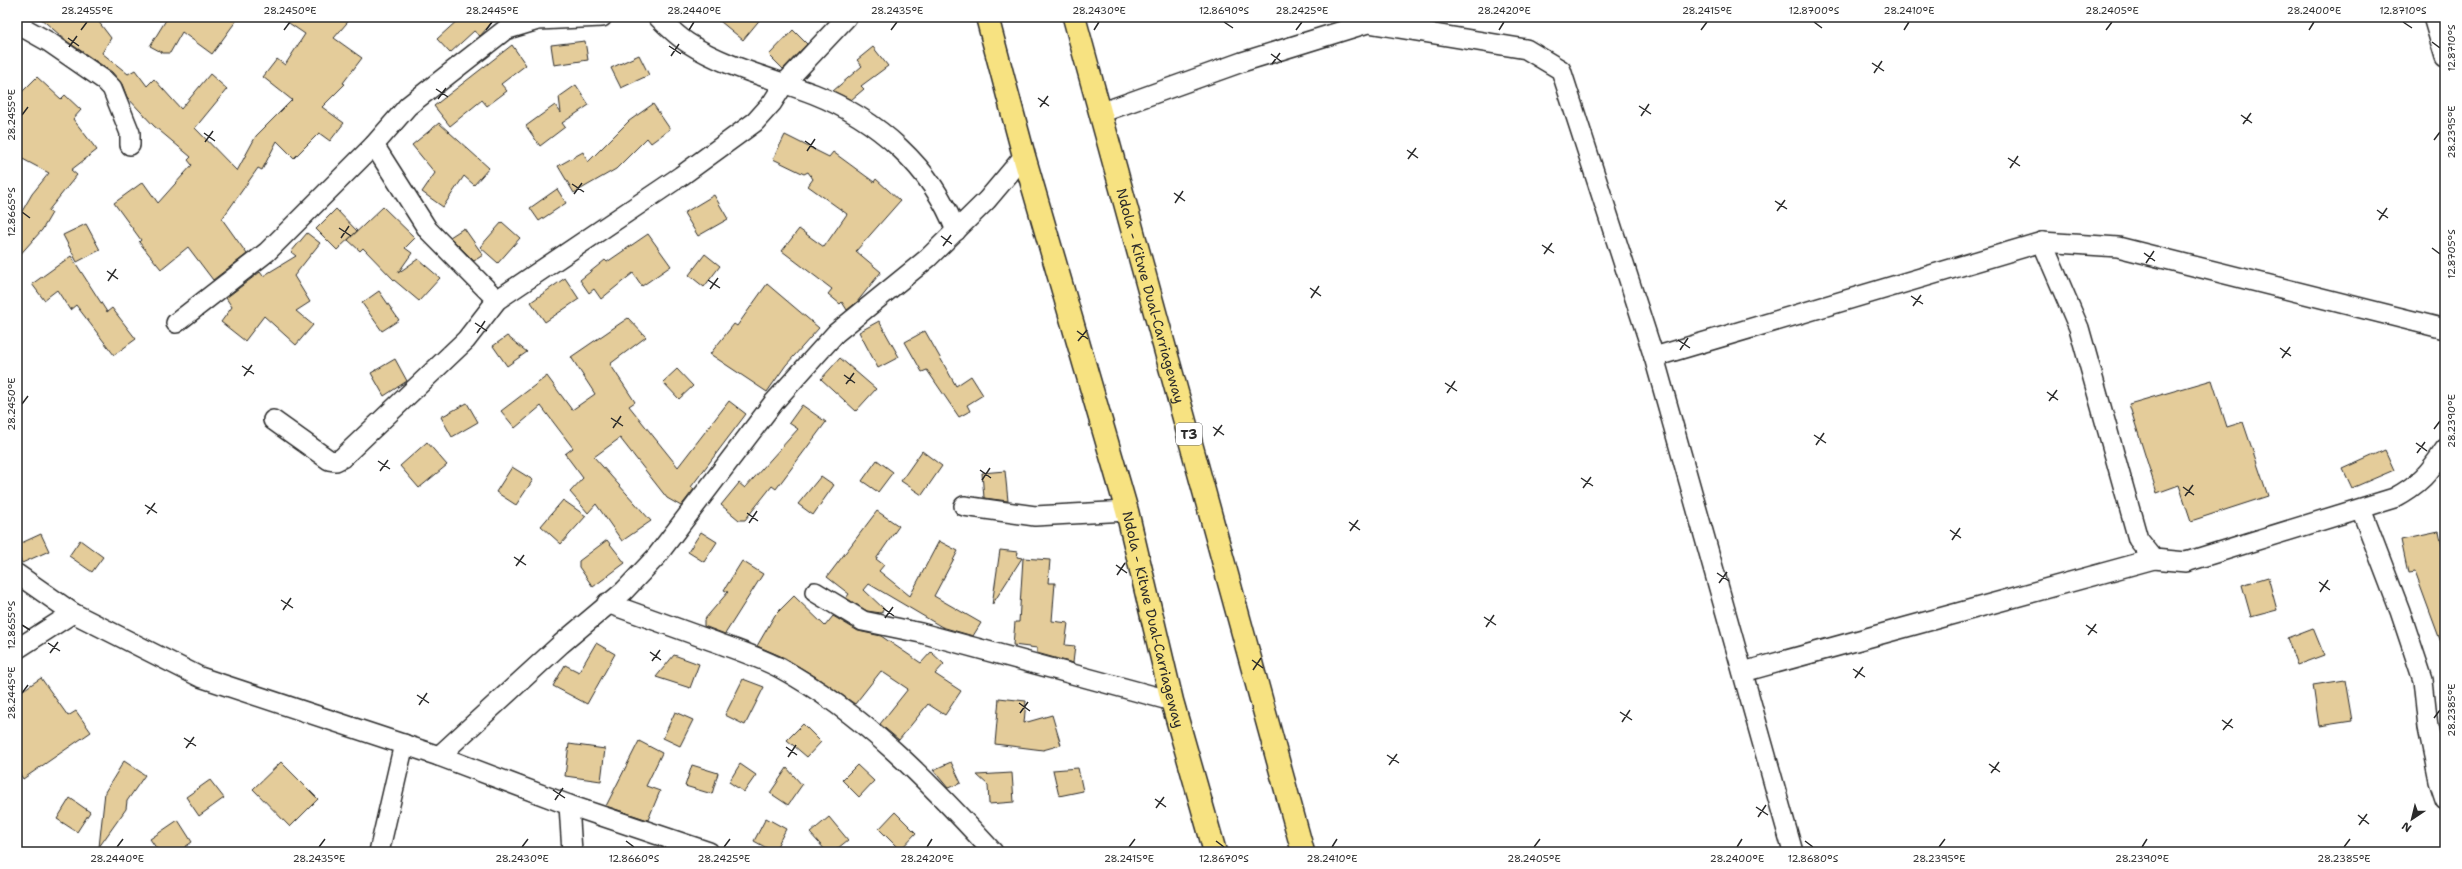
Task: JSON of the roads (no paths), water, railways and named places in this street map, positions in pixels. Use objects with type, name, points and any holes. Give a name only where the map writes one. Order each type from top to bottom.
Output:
[{"type":"highway","name":"Ndola - Kitwe Dual-Carriageway","points":[[987,17],[1024,156],[1127,511],[1172,701],[1214,852]]},
{"type":"highway","name":"Ndola - Kitwe Dual-Carriageway","points":[[1074,17],[1303,852]]},
{"type":"street","points":[[176,323],[267,252],[374,145],[408,106],[505,30],[538,20],[602,17]]},
{"type":"street","points":[[658,17],[687,42],[708,55],[815,95],[866,120],[901,149],[928,179],[947,210],[956,231]]},
{"type":"street","points":[[273,420],[329,460],[342,458],[466,340],[497,300],[675,180],[755,122],[772,103],[784,84],[847,17]]},
{"type":"street","points":[[2433,17],[2445,57]]},
{"type":"street","points":[[1100,113],[1242,62],[1368,23],[1526,48],[1561,70],[1654,357],[1793,852]]},
{"type":"street","points":[[17,24],[49,42],[112,88],[130,133],[130,145]]},
{"type":"street","points":[[374,145],[428,230],[497,300]]},
{"type":"street","points":[[439,756],[607,603],[624,591],[656,557],[774,402],[836,333],[928,258],[987,200],[1024,156]]},
{"type":"street","points":[[1654,357],[2042,242],[2118,247],[2445,329]]},
{"type":"street","points":[[2042,242],[2080,328],[2138,539],[2154,559]]},
{"type":"street","points":[[1742,672],[2154,559],[2186,562],[2361,509],[2394,498],[2412,489],[2426,477],[2445,448]]},
{"type":"street","points":[[964,506],[1035,516],[1127,511]]},
{"type":"street","points":[[2361,509],[2400,611],[2423,680],[2428,727],[2439,781],[2445,799]]},
{"type":"street","points":[[17,574],[73,613],[200,677],[439,756],[569,805],[709,852]]},
{"type":"street","points":[[815,592],[863,621],[921,634],[1172,701]]},
{"type":"street","points":[[607,603],[736,649],[779,668],[820,692],[917,772],[956,811],[993,852]]},
{"type":"street","points":[[17,649],[73,613]]},
{"type":"street","points":[[379,852],[404,744]]},
{"type":"street","points":[[569,805],[572,852]]}]
